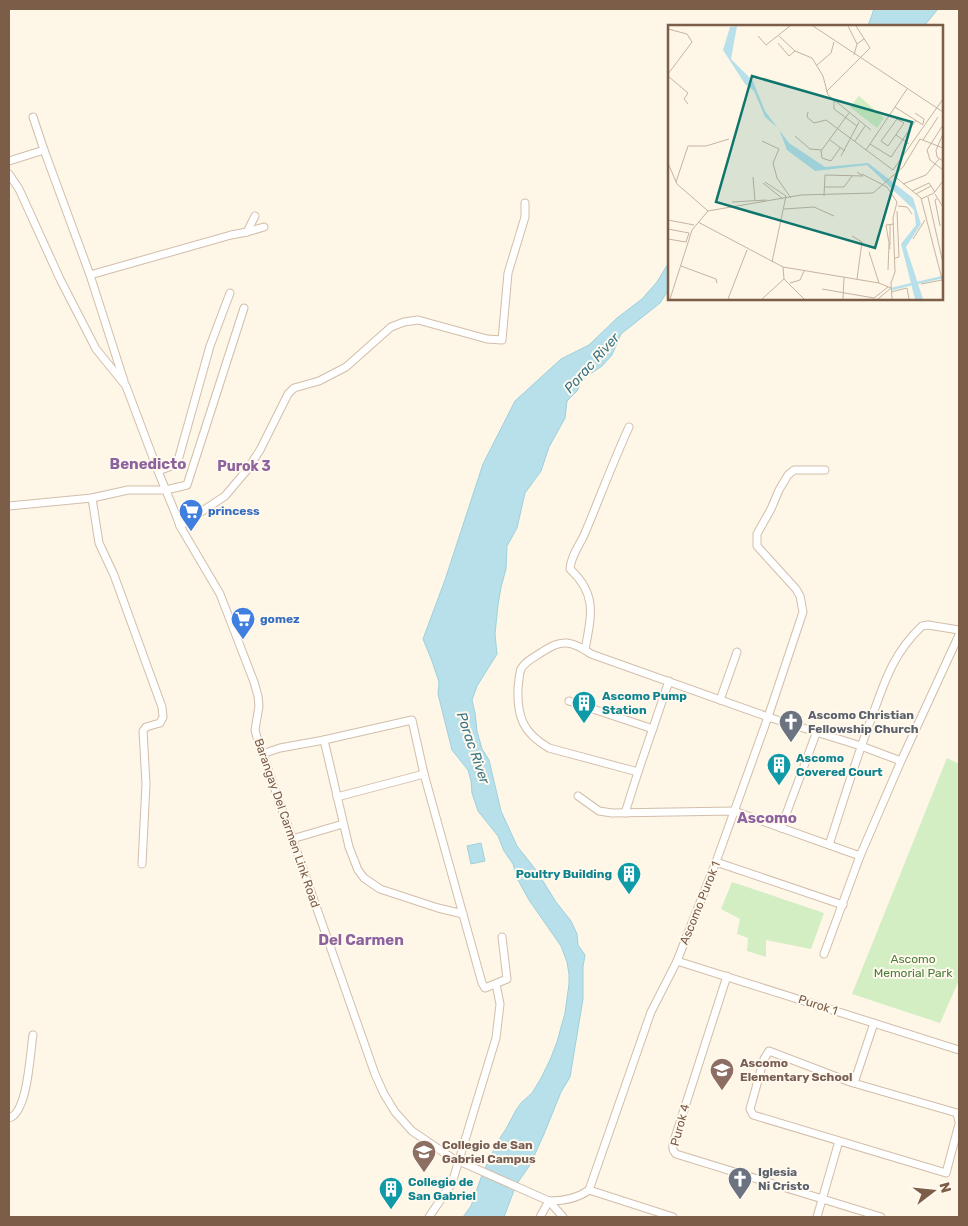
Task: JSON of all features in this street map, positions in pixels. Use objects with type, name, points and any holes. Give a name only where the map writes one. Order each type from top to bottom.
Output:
[{"type":"street","points":[[33,117],[90,275],[126,386]]},
{"type":"street","points":[[9,161],[44,150]]},
{"type":"street","name":"Barangay Del Carmen Link Road","points":[[9,174],[19,189],[60,279],[96,349],[126,386],[180,526],[220,594],[258,696],[259,706],[256,730],[262,754],[374,1074],[384,1094],[395,1112],[412,1131],[458,1161],[549,1201]]},
{"type":"street","points":[[180,526],[226,496],[231,490],[260,450],[288,394],[294,388],[320,381],[346,367],[391,327],[404,322],[418,320],[487,339],[502,340],[508,273],[525,217],[525,203]]},
{"type":"street","points":[[247,232],[255,216]]},
{"type":"street","points":[[90,275],[264,227]]},
{"type":"street","points":[[158,471],[178,464],[210,346],[230,293]]},
{"type":"street","points":[[9,506],[92,498],[128,490],[166,490],[187,485],[244,308]]},
{"type":"street","points":[[585,650],[590,622],[590,600],[586,588],[579,577],[570,569],[571,560],[584,534],[629,427]]},
{"type":"street","name":"Ascomo Purok 1","points":[[589,1190],[652,1012],[677,961],[716,862],[803,612],[800,596],[796,589],[757,546],[756,540],[759,530],[788,475],[794,470],[825,470]]},
{"type":"street","points":[[92,498],[99,543],[114,575],[162,707],[163,716],[160,723],[146,727],[143,731],[146,784],[142,864]]},
{"type":"street","points":[[829,845],[861,746],[888,672],[902,647],[922,626],[928,625],[959,630]]},
{"type":"street","points":[[824,954],[860,856],[900,761],[959,635]]},
{"type":"street","points":[[638,772],[549,748],[538,742],[529,733],[522,720],[518,702],[519,677],[522,668],[527,662],[558,644],[575,645],[591,654],[669,682],[768,717],[861,746],[900,761]]},
{"type":"street","points":[[720,700],[737,652]]},
{"type":"street","points":[[625,813],[669,682]]},
{"type":"street","points":[[569,701],[653,729]]},
{"type":"street","points":[[262,754],[280,748],[412,720],[424,774],[482,983],[485,988],[507,979],[502,937]]},
{"type":"street","points":[[781,828],[817,731]]},
{"type":"street","points":[[324,740],[349,847],[358,870],[364,878],[380,889],[396,895],[463,914]]},
{"type":"street","points":[[337,797],[424,774]]},
{"type":"street","points":[[578,796],[599,811],[612,813],[734,811],[860,856]]},
{"type":"street","points":[[292,838],[343,824]]},
{"type":"street","points":[[716,862],[843,905]]},
{"type":"street","name":"Purok 1","points":[[677,961],[959,1050]]},
{"type":"street","name":"Purok 4","points":[[727,976],[672,1150],[676,1154],[882,1217]]},
{"type":"street","points":[[429,1217],[452,1183],[496,1038],[500,1004],[496,984]]},
{"type":"street","points":[[854,1083],[874,1023]]},
{"type":"street","points":[[9,1118],[13,1117],[25,1095],[32,1036]]},
{"type":"street","points":[[769,1051],[854,1083],[957,1114],[959,1123],[946,1173],[753,1115],[750,1109],[764,1059],[769,1051]]},
{"type":"street","points":[[817,1217],[839,1141]]},
{"type":"street","points":[[549,1201],[558,1201],[583,1195],[589,1190],[673,1217]]},
{"type":"street","points":[[540,1217],[549,1201]]},
{"type":"street","points":[[549,1201],[563,1217]]},
{"type":"green space","name":"Ascomo Memorial Park","points":[[947,758],[959,764],[959,980],[940,1023],[852,994]]},
{"type":"green space","points":[[732,882],[824,913],[811,949],[766,940],[766,957],[747,951],[748,938],[737,934],[740,919],[721,909]]},
{"type":"water","points":[[874,9],[938,9],[925,25],[868,25]]},
{"type":"water","name":"Porac River","points":[[668,264],[668,291],[660,303],[621,334],[612,355],[602,366],[583,379],[577,391],[567,401],[565,418],[549,447],[541,471],[525,493],[517,528],[507,546],[506,569],[501,587],[495,634],[497,654],[477,686],[472,700],[477,731],[482,749],[489,760],[501,811],[517,846],[571,921],[577,934],[578,945],[585,955],[583,999],[570,1077],[561,1092],[530,1165],[516,1185],[504,1217],[463,1217],[471,1206],[482,1175],[498,1141],[516,1110],[532,1093],[550,1060],[565,1013],[569,974],[561,946],[529,900],[498,836],[478,811],[472,793],[468,770],[452,750],[438,694],[439,682],[423,639],[445,580],[483,464],[515,401],[561,359],[589,345],[617,318],[642,299],[657,282]]},
{"type":"water","points":[[481,843],[485,861],[471,864],[467,846]]},
{"type":"place","name":"princess","points":[[191,532]]},
{"type":"place","name":"gomez","points":[[243,640]]},
{"type":"place","name":"Ascomo Pump Station","points":[[584,724]]},
{"type":"place","name":"Ascomo Christian Fellowship Church","points":[[791,743]]},
{"type":"place","name":"Ascomo Covered Court","points":[[779,786]]},
{"type":"place","name":"Poultry Building","points":[[629,895]]},
{"type":"place","name":"Ascomo Elementary School","points":[[722,1091]]},
{"type":"place","name":"Collegio de San Gabriel Campus","points":[[424,1173]]},
{"type":"place","name":"Iglesia Ni Cristo","points":[[740,1200]]},
{"type":"place","name":"Collegio de San Gabriel","points":[[391,1210]]},
{"type":"district","name":"Benedicto","points":[[148,464]]},
{"type":"district","name":"Purok 3","points":[[244,466]]},
{"type":"district","name":"Ascomo","points":[[767,818]]},
{"type":"district","name":"Del Carmen","points":[[361,940]]}]
